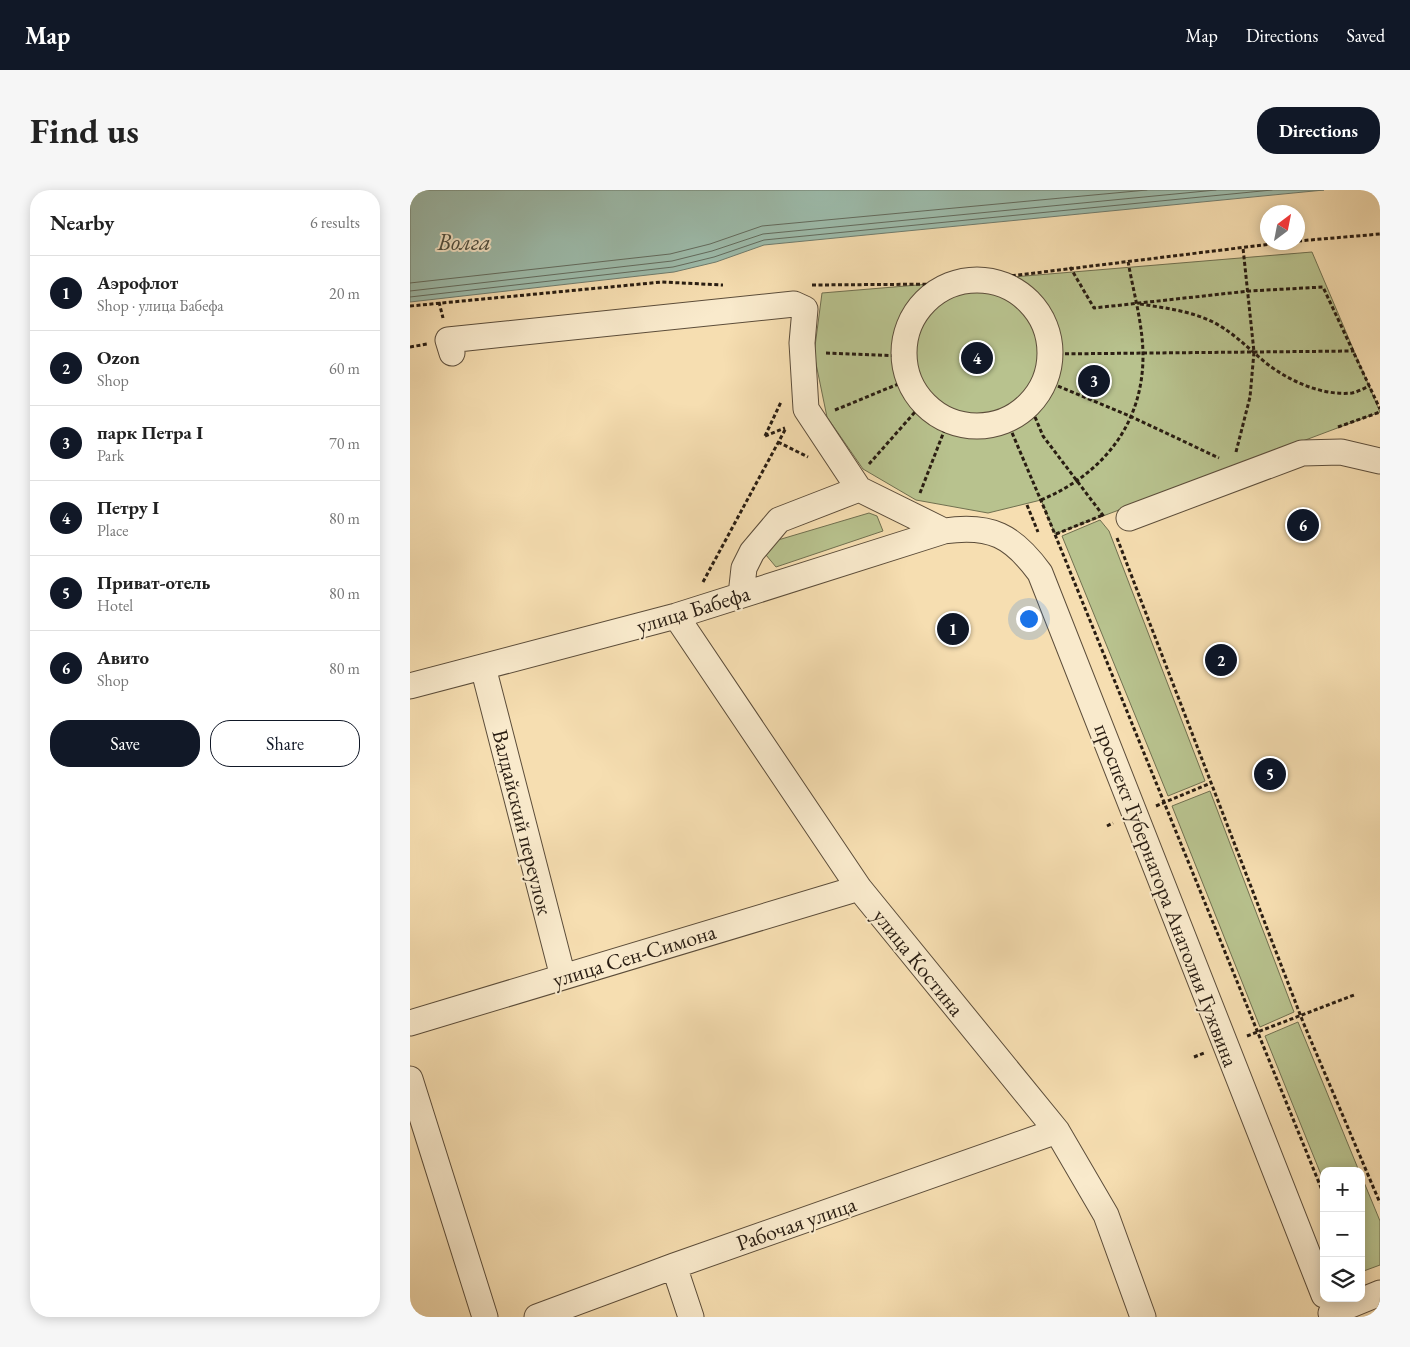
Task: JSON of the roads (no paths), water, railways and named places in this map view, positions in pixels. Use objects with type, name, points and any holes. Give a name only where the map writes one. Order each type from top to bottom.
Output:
[{"type":"street","points":[[986,279],[1021,293],[1045,322],[1052,354],[1046,381],[1030,405],[1006,421],[978,427],[948,421],[923,402],[906,368],[908,327],[924,301],[949,284],[986,279]]},
{"type":"street","points":[[452,353],[448,340],[794,304],[805,309],[802,352],[806,409],[857,485],[944,531]]},
{"type":"street","points":[[1117,524],[1302,453],[1341,452],[1380,461]]},
{"type":"street","points":[[741,595],[744,568],[769,529],[779,520],[857,485]]},
{"type":"street","name":"улица Бабефа","points":[[410,686],[681,614],[944,531],[974,528]]},
{"type":"street","name":"проспект Губернатора Анатолия Гужвина","points":[[974,528],[988,530],[1014,543],[1024,552],[1040,573],[1328,1306]]},
{"type":"street","name":"улица Костина","points":[[681,614],[859,888],[1057,1131],[1106,1215],[1143,1317]]},
{"type":"street","name":"Валдайский переулок","points":[[483,667],[563,977]]},
{"type":"street","name":"улица Сен-Симона","points":[[410,1023],[859,888]]},
{"type":"street","points":[[410,1079],[485,1317]]},
{"type":"street","name":"Рабочая улица","points":[[537,1317],[674,1266],[1057,1131]]},
{"type":"street","points":[[674,1266],[691,1317]]},
{"type":"street","points":[[1328,1306],[1380,1293]]},
{"type":"water","name":"Волга","points":[[410,190],[1324,190],[764,245],[716,262],[674,272],[410,302]]},
{"type":"place","name":"Петру I","points":[[977,358]]},
{"type":"place","name":"парк Петра I","points":[[1094,381]]},
{"type":"place","name":"Авито","points":[[1303,525]]},
{"type":"place","name":"Аэрофлот","points":[[953,629]]},
{"type":"place","name":"Ozon","points":[[1221,660]]},
{"type":"place","name":"Приват-отель","points":[[1270,774]]}]
